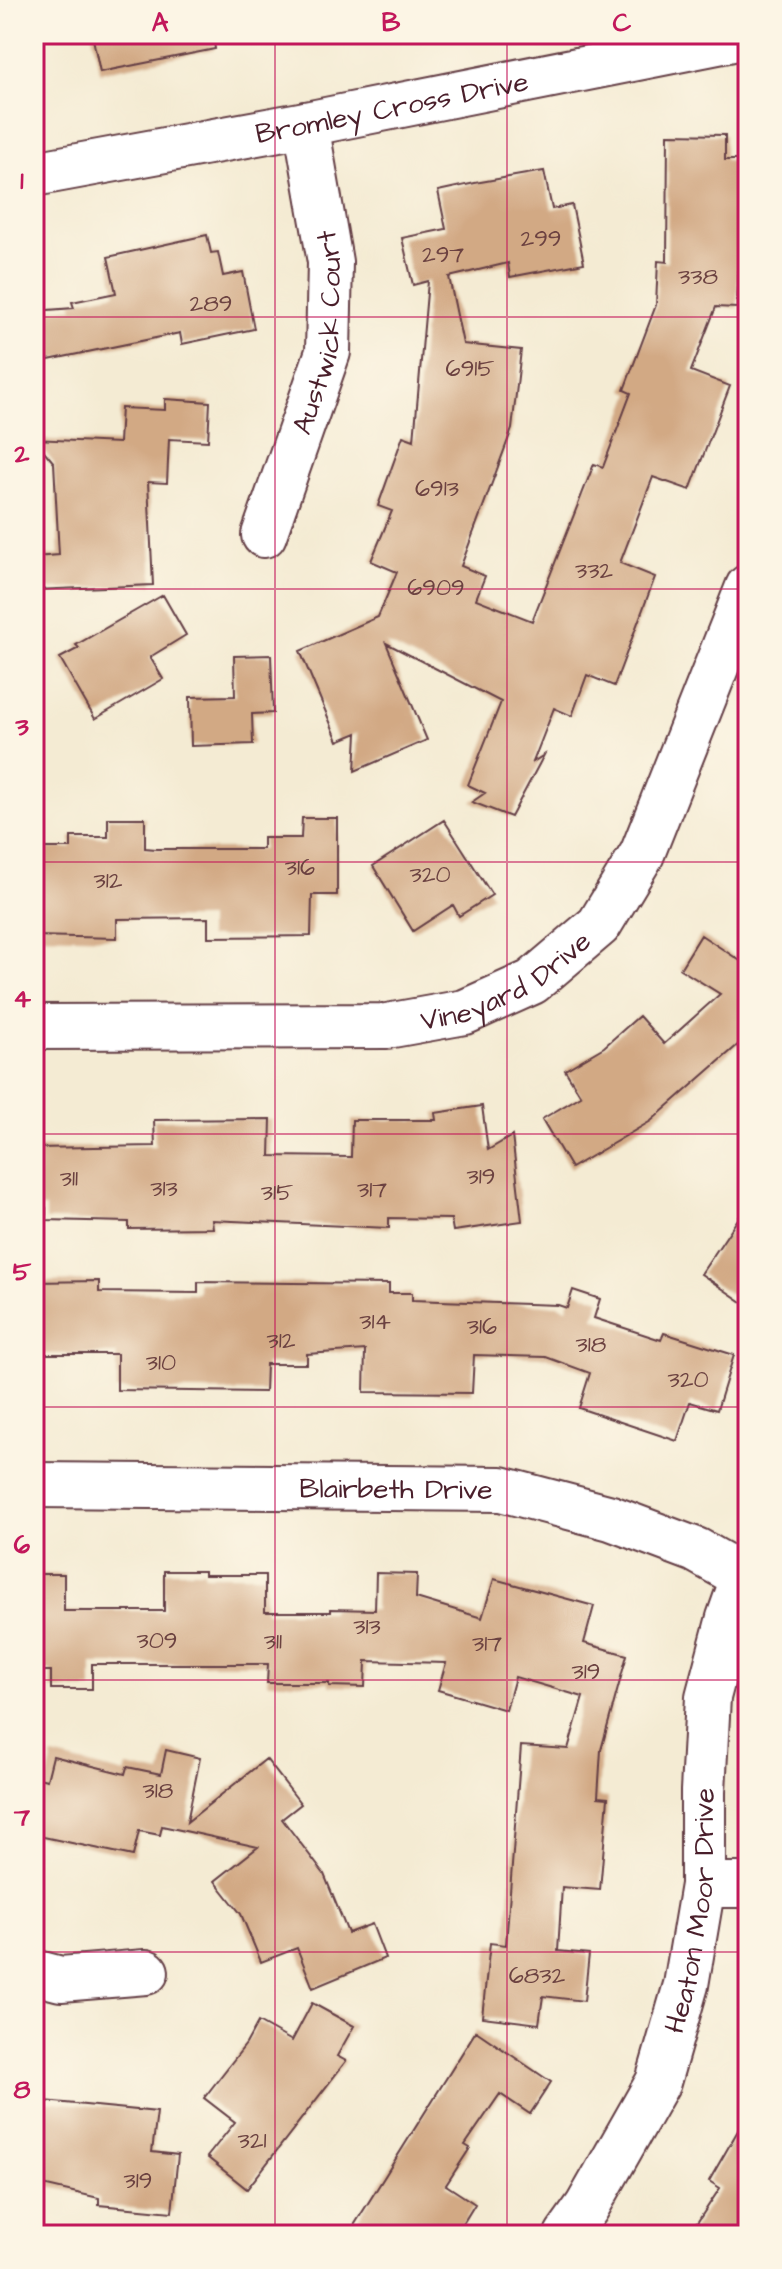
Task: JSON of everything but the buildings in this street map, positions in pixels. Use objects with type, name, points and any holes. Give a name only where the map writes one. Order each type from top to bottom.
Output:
[{"type":"street","name":"Bromley Cross Drive","points":[[34,174],[306,124],[748,36]]},
{"type":"street","name":"Austwick Court","points":[[264,535],[328,352],[330,262],[306,124]]},
{"type":"street","name":"Vineyard Drive","points":[[34,1027],[387,1026],[465,1012],[532,982],[599,925],[642,854],[748,587]]},
{"type":"street","name":"Blairbeth Drive","points":[[34,1485],[501,1489],[611,1518],[745,1570]]},
{"type":"street","name":"Heaton Moor Drive","points":[[567,2235],[587,2207],[658,2082],[686,1985],[703,1885],[703,1791],[708,1697],[745,1570]]},
{"type":"street","points":[[703,1885],[748,1885]]},
{"type":"street","points":[[34,1972],[61,1979],[146,1972]]}]
